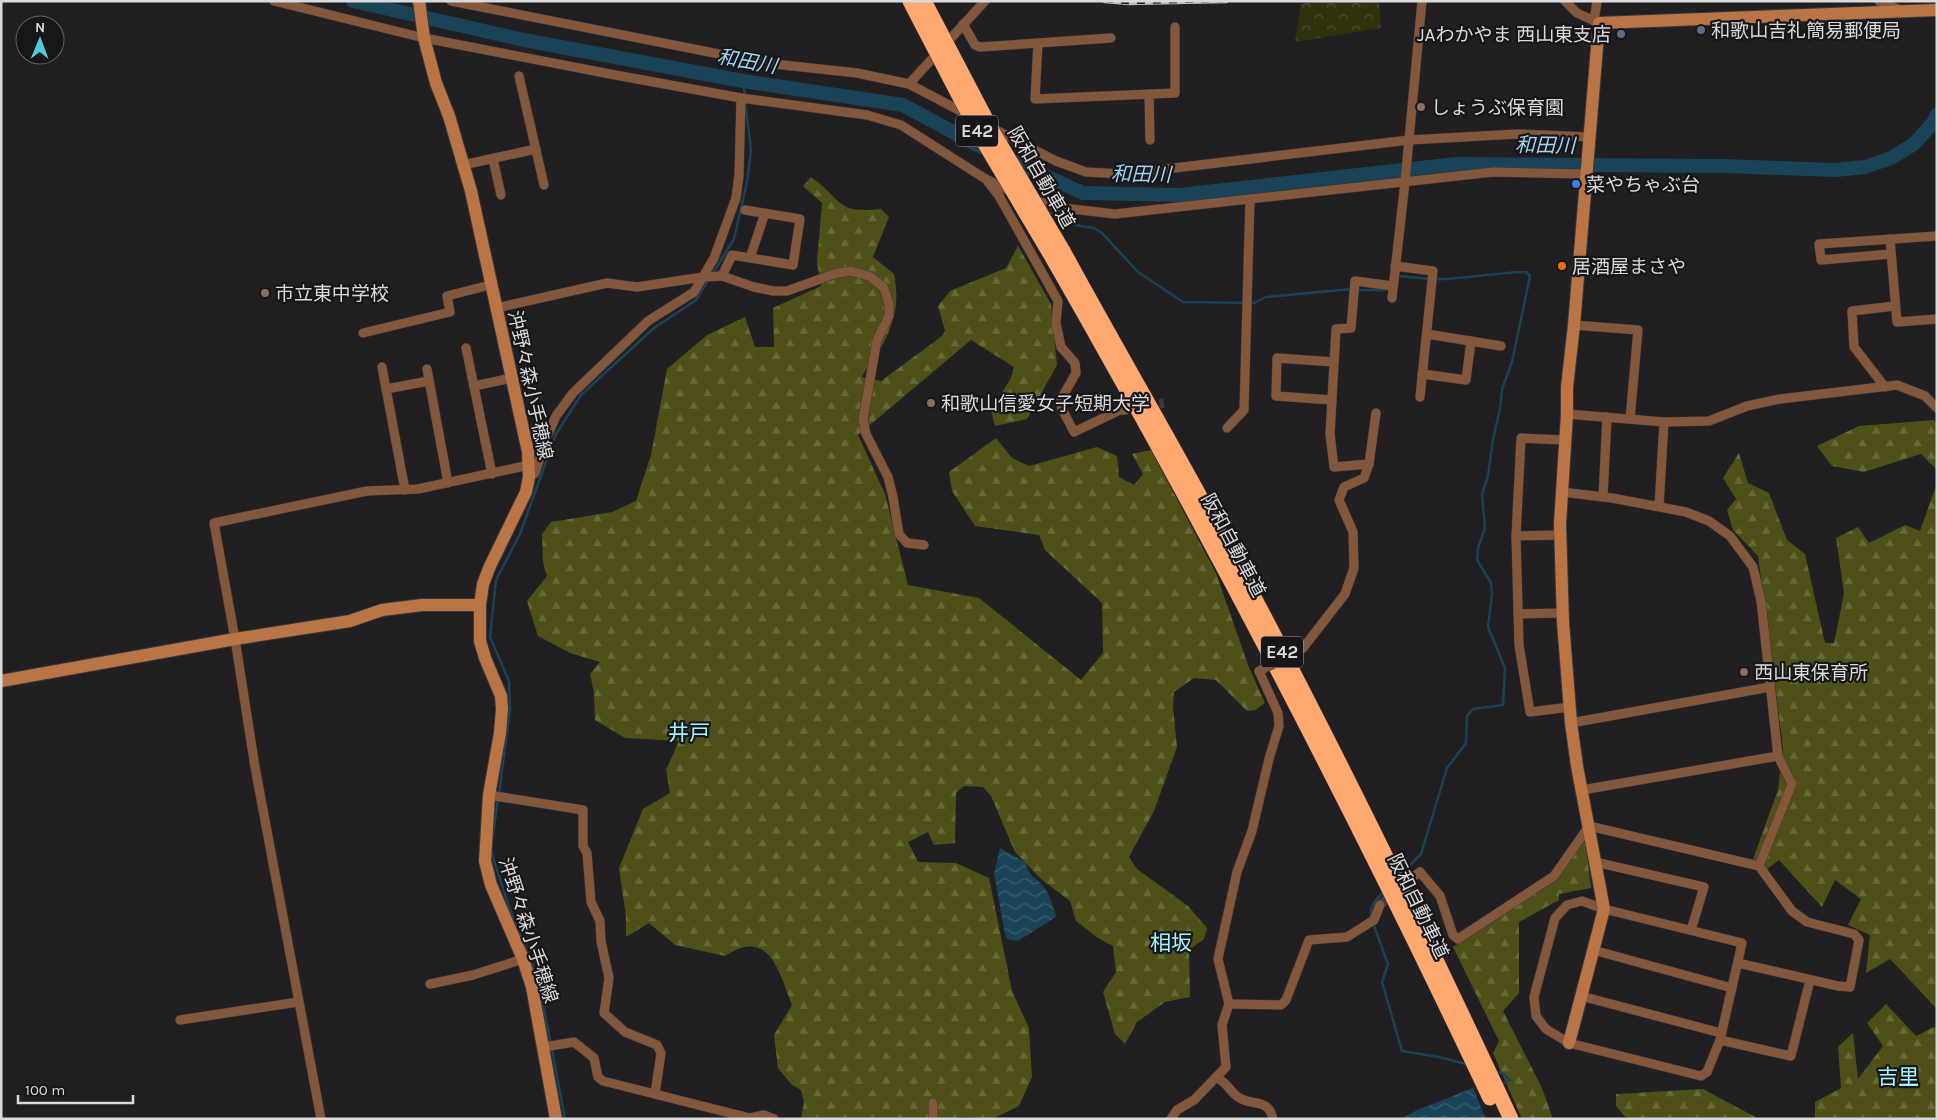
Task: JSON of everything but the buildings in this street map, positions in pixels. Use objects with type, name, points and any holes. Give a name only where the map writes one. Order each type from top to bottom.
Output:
[{"type":"highway","name":"阪和自動車道","points":[[910,1],[978,132],[1057,254],[1215,525],[1403,891],[1480,1064],[1500,1119]]},
{"type":"highway","name":"阪和自動車道","points":[[924,1],[1057,254]]},
{"type":"highway","name":"阪和自動車道","points":[[1480,1064],[1511,1119]]},
{"type":"street","points":[[274,1],[424,35],[742,98],[867,115],[901,126],[984,178],[1021,197],[1063,208],[1115,214],[1405,180],[1493,172],[1587,172]]},
{"type":"street","name":"沖野々森小手穂線","points":[[420,1],[424,35],[436,83],[449,116],[471,191],[528,452],[529,471],[526,492],[482,584],[480,641],[501,696],[502,709],[500,733],[489,795],[485,861],[491,884],[523,959],[532,987],[556,1119]]},
{"type":"street","points":[[451,1],[764,63],[857,73],[909,84],[1056,162],[1086,172],[1124,174],[1409,142],[1517,134],[1591,136]]},
{"type":"street","points":[[909,84],[985,1]]},
{"type":"street","points":[[1392,298],[1422,1]]},
{"type":"street","points":[[1565,1],[1577,13],[1597,22],[1937,10]]},
{"type":"street","points":[[1569,1043],[1604,908],[1571,723],[1562,612],[1560,535],[1567,387],[1591,136],[1597,1]]},
{"type":"street","points":[[1879,1],[1901,11]]},
{"type":"street","points":[[963,24],[975,45],[980,47],[1111,38]]},
{"type":"street","points":[[1038,43],[1035,99],[1175,93],[1175,27]]},
{"type":"street","points":[[519,76],[544,185]]},
{"type":"street","points":[[1149,94],[1150,140]]},
{"type":"street","points":[[321,1119],[255,767],[235,639],[214,524],[367,490],[418,489],[492,474],[529,471],[535,473],[556,416],[573,392],[648,321],[694,292],[704,277],[714,258],[736,198],[739,175],[742,98]]},
{"type":"street","points":[[464,165],[536,149]]},
{"type":"street","points":[[493,159],[501,195]]},
{"type":"street","points":[[984,178],[999,196],[1058,301],[1056,323],[1061,347],[1075,362],[1076,373],[1060,401],[1074,432],[1120,410],[1126,410]]},
{"type":"street","points":[[1227,428],[1244,410],[1250,199]]},
{"type":"street","points":[[722,276],[732,255],[793,265],[800,220],[746,210]]},
{"type":"street","points":[[750,258],[765,213]]},
{"type":"street","points":[[1891,254],[1821,260],[1818,244],[1937,236]]},
{"type":"street","points":[[1890,239],[1897,322],[1937,319]]},
{"type":"street","points":[[1395,266],[1433,271],[1420,397]]},
{"type":"street","points":[[496,308],[607,283],[637,287],[722,276],[754,287],[773,291],[787,291],[836,273],[850,271],[871,278],[884,288],[889,304],[889,316],[877,340],[863,419],[866,434],[888,477],[899,534],[907,543],[924,545]]},
{"type":"street","points":[[1369,464],[1334,467],[1330,434],[1336,329],[1351,328],[1355,282],[1393,286]]},
{"type":"street","points":[[363,333],[450,312],[447,296],[490,285]]},
{"type":"street","points":[[1885,387],[1854,347],[1852,310],[1896,306]]},
{"type":"street","points":[[1574,326],[1638,330],[1630,419]]},
{"type":"street","points":[[1427,334],[1501,346]]},
{"type":"street","points":[[1422,374],[1466,380],[1471,341]]},
{"type":"street","points":[[466,348],[492,474]]},
{"type":"street","points":[[1332,400],[1276,396],[1277,358],[1334,362]]},
{"type":"street","points":[[382,367],[405,490]]},
{"type":"street","points":[[427,369],[448,483]]},
{"type":"street","points":[[474,386],[512,378]]},
{"type":"street","points":[[386,389],[429,381]]},
{"type":"street","points":[[1567,414],[1664,422],[1710,421],[1747,406],[1780,399],[1897,385],[1925,396],[1937,408]]},
{"type":"street","points":[[1171,1119],[1177,1110],[1194,1100],[1226,1067],[1222,1025],[1229,1004],[1218,959],[1237,872],[1252,831],[1279,726],[1278,713],[1259,671],[1304,648],[1345,594],[1354,568],[1353,532],[1339,500],[1344,487],[1364,478],[1369,464],[1376,413]]},
{"type":"street","points":[[1603,497],[1607,417]]},
{"type":"street","points":[[1659,506],[1664,422]]},
{"type":"street","points":[[1565,440],[1521,438],[1516,536],[1519,645],[1530,712],[1570,707]]},
{"type":"street","points":[[1562,492],[1659,506],[1686,512],[1709,521],[1730,536],[1753,567],[1761,601],[1778,756],[1792,784],[1759,866]]},
{"type":"street","points":[[1516,536],[1560,535]]},
{"type":"street","points":[[1,681],[235,639],[350,621],[382,610],[422,605],[480,605]]},
{"type":"street","points":[[1518,614],[1562,612]]},
{"type":"street","points":[[1571,723],[1770,687]]},
{"type":"street","points":[[1582,790],[1778,756]]},
{"type":"street","points":[[489,795],[583,810],[583,846],[587,853],[591,902],[600,921],[601,941],[609,978],[604,1013],[625,1032],[657,1045],[661,1053],[655,1094]]},
{"type":"street","points":[[1588,826],[1759,866],[1792,911],[1807,922],[1854,934],[1859,940],[1850,988],[1738,963]]},
{"type":"street","points":[[1410,879],[1420,872],[1440,896],[1453,935],[1458,939],[1554,876],[1588,826]]},
{"type":"street","points":[[1595,862],[1704,887],[1691,930]]},
{"type":"street","points":[[1582,901],[1691,930],[1742,943],[1721,1037],[1706,1072],[1701,1076],[1569,1043],[1546,1029],[1536,1016],[1534,997],[1555,918],[1567,905],[1582,901]]},
{"type":"street","points":[[1229,1004],[1281,1005],[1286,1000],[1308,940],[1346,938],[1374,920],[1380,905]]},
{"type":"street","points":[[1593,950],[1732,988]]},
{"type":"street","points":[[430,984],[473,975],[523,959]]},
{"type":"street","points":[[1581,996],[1791,1056],[1810,980]]},
{"type":"street","points":[[180,1020],[298,1002]]},
{"type":"street","points":[[544,1046],[574,1042],[594,1058],[598,1077],[603,1081],[750,1118],[764,1115],[774,1119]]},
{"type":"street","points":[[1217,1078],[1226,1082],[1236,1096],[1248,1102],[1262,1103],[1271,1110],[1273,1119]]},
{"type":"street","points":[[933,1103],[933,1119]]},
{"type":"green space","points":[[1315,1],[1379,1],[1381,28],[1295,42],[1301,4]]},
{"type":"green space","points":[[811,177],[847,207],[866,210],[881,209],[889,217],[873,257],[894,274],[896,308],[885,340],[862,377],[881,381],[942,336],[945,331],[938,306],[950,291],[1006,268],[1017,248],[1017,244],[1051,304],[1057,365],[1027,419],[995,426],[991,410],[1011,378],[1014,367],[971,340],[858,435],[885,494],[908,585],[979,598],[1081,680],[1103,653],[1102,603],[1045,550],[1039,535],[975,526],[952,491],[949,472],[996,438],[1012,458],[1029,466],[1097,447],[1117,456],[1119,477],[1134,485],[1143,474],[1132,454],[1151,450],[1216,573],[1248,665],[1265,703],[1255,710],[1247,711],[1216,680],[1194,678],[1174,692],[1173,707],[1177,747],[1154,811],[1129,857],[1137,869],[1188,906],[1207,928],[1204,939],[1189,950],[1190,997],[1165,1002],[1137,1022],[1125,1044],[1115,1034],[1103,992],[1116,972],[1113,946],[1098,938],[1076,921],[1070,901],[1041,879],[1015,852],[991,796],[983,787],[964,786],[956,793],[955,843],[934,845],[928,832],[908,842],[918,862],[956,863],[989,878],[1012,991],[1029,1028],[1032,1077],[1019,1106],[992,1119],[964,1117],[941,1119],[801,1119],[804,1102],[801,1090],[791,1084],[778,1068],[774,1035],[792,1005],[777,967],[770,957],[762,950],[752,947],[740,948],[725,956],[675,945],[649,923],[626,937],[626,917],[619,868],[643,809],[670,793],[666,770],[679,741],[625,738],[595,720],[594,693],[590,674],[600,662],[570,653],[538,636],[527,601],[547,576],[543,562],[542,534],[551,522],[612,512],[636,501],[651,455],[667,369],[707,335],[745,317],[755,347],[774,347],[773,308],[821,286],[817,262],[822,203],[803,186]]},
{"type":"green space","points":[[1934,420],[1937,424],[1937,470],[1921,454],[1864,472],[1832,466],[1817,446],[1859,426]]},
{"type":"green space","points":[[1739,453],[1748,483],[1769,493],[1787,540],[1805,554],[1825,643],[1834,643],[1844,593],[1836,538],[1858,527],[1869,543],[1905,525],[1920,531],[1937,483],[1937,1009],[1890,959],[1866,973],[1870,935],[1848,925],[1861,899],[1835,880],[1822,907],[1779,860],[1766,870],[1753,859],[1778,790],[1783,747],[1758,556],[1733,530],[1727,510],[1736,499],[1723,478]]},
{"type":"green space","points":[[1585,838],[1591,888],[1559,894],[1559,900],[1519,922],[1519,993],[1503,1011],[1542,1088],[1553,1119],[1522,1119],[1493,1053],[1499,1041],[1453,947],[1558,878]]},
{"type":"green space","points":[[1886,1004],[1916,1036],[1934,1027],[1937,1028],[1937,1119],[1815,1119],[1815,1102],[1841,1088],[1838,1047],[1853,1033],[1858,1079],[1883,1046],[1867,1023]]},
{"type":"green space","points":[[1703,1089],[1759,1119],[1627,1119],[1616,1106],[1616,1094]]},
{"type":"water","points":[[1000,848],[1025,862],[1031,875],[1046,890],[1056,917],[1018,941],[1006,939],[994,874]]},
{"type":"water","points":[[1473,1088],[1486,1119],[1401,1119],[1417,1110]]},
{"type":"waterway","name":"和田川","points":[[353,1],[524,40],[743,81],[903,105],[975,144],[1083,193],[1179,195],[1456,164],[1723,166],[1835,170],[1865,167],[1891,158],[1914,144],[1933,123],[1937,114]]},
{"type":"waterway","points":[[743,81],[745,96]]},
{"type":"waterway","points":[[712,275],[734,239],[747,182],[751,150],[745,101]]},
{"type":"waterway","points":[[1045,210],[1075,225],[1094,228],[1102,233],[1138,272],[1183,302],[1254,303],[1266,297],[1352,289]]},
{"type":"waterway","points":[[1397,278],[1398,276],[1445,279],[1526,272],[1530,276],[1512,362],[1502,389],[1488,476],[1482,494],[1485,528],[1478,548],[1477,560],[1491,583],[1492,594],[1488,627],[1505,668],[1503,705],[1473,709],[1467,716],[1466,743],[1447,768],[1421,854],[1400,875]]},
{"type":"waterway","points":[[499,794],[510,710],[509,681],[490,637],[496,580],[520,534],[556,434],[581,395],[654,328],[696,300],[709,279]]},
{"type":"waterway","points":[[1357,290],[1385,290],[1388,287]]},
{"type":"waterway","points":[[492,841],[498,799]]},
{"type":"waterway","points":[[491,851],[509,907],[537,977],[551,1044]]},
{"type":"waterway","points":[[1371,918],[1372,907],[1384,891]]},
{"type":"waterway","points":[[1373,923],[1388,964],[1382,982],[1402,1051],[1466,1064]]},
{"type":"waterway","points":[[552,1049],[565,1119]]},
{"type":"waterway","points":[[1496,1072],[1502,1073],[1510,1080],[1500,1085]]},
{"type":"tunnel","points":[[1146,406],[1164,403]]},
{"type":"tunnel","points":[[1380,905],[1410,879]]},
{"type":"railway","points":[[1105,1],[1128,3],[1226,1]]},
{"type":"place","name":"和歌山吉礼簡易郵便局","points":[[1701,30]]},
{"type":"place","name":"JAわかやま 西山東支店","points":[[1621,34]]},
{"type":"place","name":"しょうぶ保育園","points":[[1421,107]]},
{"type":"place","name":"菜やちゃぶ台","points":[[1576,184]]},
{"type":"place","name":"居酒屋まさや","points":[[1562,266]]},
{"type":"place","name":"市立東中学校","points":[[265,293]]},
{"type":"place","name":"和歌山信愛女子短期大学","points":[[931,403]]},
{"type":"place","name":"西山東保育所","points":[[1744,672]]},
{"type":"district","name":"井戸","points":[[689,733]]},
{"type":"district","name":"相坂","points":[[1171,943]]},
{"type":"district","name":"吉里","points":[[1898,1077]]}]
